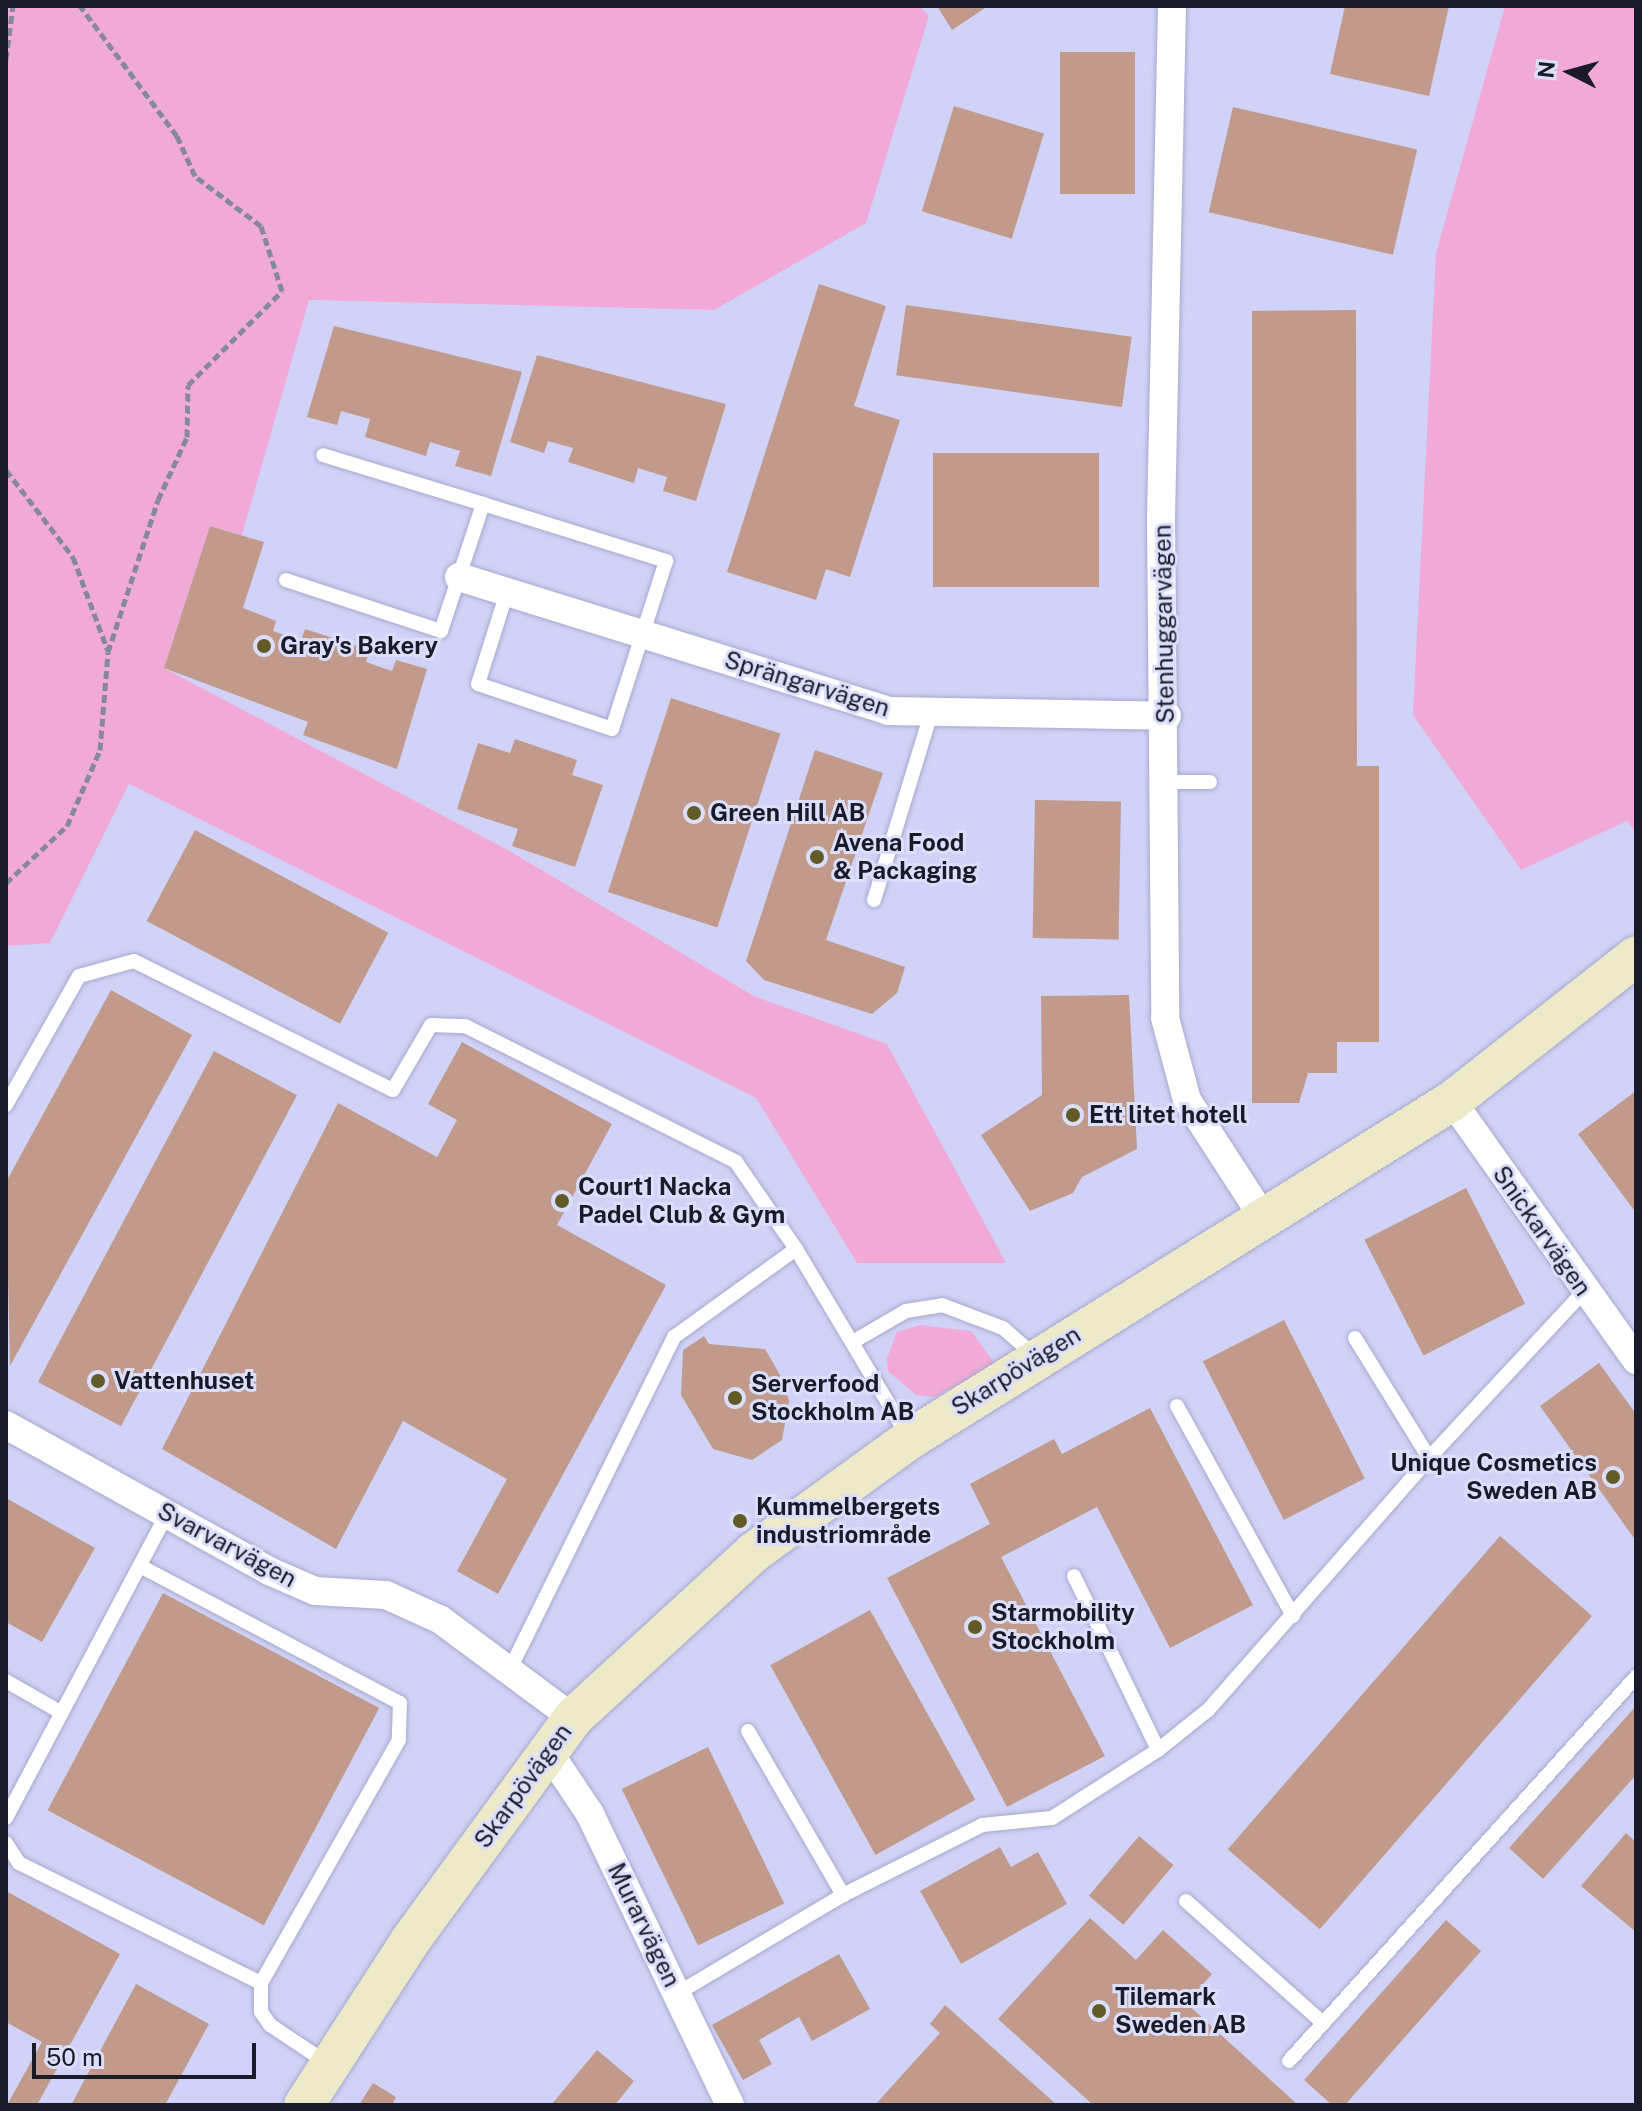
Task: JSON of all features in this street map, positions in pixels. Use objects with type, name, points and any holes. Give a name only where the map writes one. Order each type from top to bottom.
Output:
[{"type":"street","name":"Stenhuggarvägen","points":[[1172,6],[1161,503],[1167,716],[1168,1043],[1187,1100],[1263,1217]]},
{"type":"street","name":"Sprängarvägen","points":[[459,577],[888,711],[1167,716]]},
{"type":"street","name":"Skarpövägen","points":[[304,2105],[329,2064],[573,1718],[754,1552],[910,1439],[1452,1101],[1636,956]]},
{"type":"street","name":"Snickarvägen","points":[[1452,1101],[1583,1292],[1636,1358]]},
{"type":"street","name":"Svarvarvägen","points":[[6,1425],[315,1591],[386,1595],[441,1620],[573,1718]]},
{"type":"street","name":"Murarvägen","points":[[548,1751],[590,1814],[730,2105]]},
{"type":"lane","points":[[323,455],[666,561],[612,729],[478,684],[507,592]]},
{"type":"lane","points":[[286,580],[441,631],[483,504]]},
{"type":"lane","points":[[874,900],[931,714]]},
{"type":"lane","points":[[1166,782],[1210,782]]},
{"type":"lane","points":[[6,1105],[79,976],[134,961],[393,1090],[431,1025],[465,1026],[736,1162],[856,1340],[910,1439]]},
{"type":"lane","points":[[509,1671],[578,1553],[674,1337],[796,1249]]},
{"type":"lane","points":[[678,1993],[843,1895],[982,1825],[1052,1818],[1158,1750],[1208,1710],[1429,1458],[1583,1292]]},
{"type":"lane","points":[[856,1340],[906,1311],[942,1305],[1003,1328],[1036,1358]]},
{"type":"lane","points":[[1355,1338],[1429,1458]]},
{"type":"lane","points":[[1177,1406],[1293,1616]]},
{"type":"lane","points":[[6,1818],[167,1514]]},
{"type":"lane","points":[[140,1566],[400,1703],[399,1740],[261,1983],[261,2012],[270,2025],[329,2064]]},
{"type":"lane","points":[[1074,1576],[1158,1750]]},
{"type":"lane","points":[[1289,2061],[1636,1677]]},
{"type":"lane","points":[[6,1681],[62,1713]]},
{"type":"lane","points":[[748,1731],[843,1895]]},
{"type":"lane","points":[[6,1843],[19,1863],[261,1983]]},
{"type":"lane","points":[[1186,1901],[1323,2023]]},
{"type":"path","points":[[6,59],[13,6]]},
{"type":"path","points":[[6,883],[67,826],[100,750],[108,652],[158,500],[187,437],[188,385],[282,291],[261,226],[195,176],[177,136],[80,6]]},
{"type":"path","points":[[6,470],[73,557],[108,652]]},
{"type":"shaded area","points":[[6,6],[920,6],[929,16],[866,223],[714,310],[309,300],[242,535],[210,526],[164,668],[508,850],[754,996],[887,1044],[1006,1263],[857,1263],[756,1098],[129,784],[50,943],[6,946]]},
{"type":"shaded area","points":[[920,6],[1505,6],[1436,253],[1636,833],[1636,2105],[6,2105],[6,946],[50,942],[129,784],[756,1098],[857,1263],[887,1044],[754,996],[508,850],[164,668],[210,526],[242,534],[309,300],[714,310],[929,17]]},
{"type":"shaded area","points":[[1505,6],[1636,6],[1636,833],[1627,821],[1521,870],[1413,715],[1436,253]]},
{"type":"shaded area","points":[[920,1325],[971,1331],[995,1364],[935,1397],[916,1395],[888,1371],[887,1358],[897,1332]]},
{"type":"building","points":[[937,6],[988,6],[952,30]]},
{"type":"building","points":[[1345,6],[1449,6],[1429,96],[1330,74]]},
{"type":"building","points":[[1060,52],[1135,52],[1135,194],[1060,194]]},
{"type":"building","points":[[954,106],[1044,133],[1012,239],[922,211]]},
{"type":"building","points":[[1233,107],[1417,150],[1393,255],[1209,212]]},
{"type":"building","points":[[819,284],[886,306],[854,406],[900,420],[850,577],[826,569],[816,600],[727,572]]},
{"type":"building","points":[[906,305],[1132,337],[1122,407],[896,375]]},
{"type":"building","points":[[1356,310],[1357,766],[1379,766],[1379,1042],[1337,1042],[1337,1073],[1308,1073],[1299,1103],[1252,1103],[1252,311]]},
{"type":"building","points":[[334,326],[522,372],[491,476],[455,466],[460,451],[430,442],[426,456],[365,437],[370,419],[341,411],[337,425],[307,417]]},
{"type":"building","points":[[537,355],[726,404],[696,501],[663,491],[667,477],[638,468],[634,483],[568,462],[573,448],[548,441],[544,453],[510,442]]},
{"type":"building","points":[[933,453],[1099,453],[1099,587],[933,587]]},
{"type":"building","name":"Gray's Bakery","points":[[210,526],[264,542],[243,608],[276,621],[273,631],[301,641],[305,629],[370,650],[366,662],[392,671],[396,660],[427,669],[397,769],[303,735],[308,722],[164,668]]},
{"type":"building","name":"Green Hill AB","points":[[671,698],[780,734],[717,928],[608,892]]},
{"type":"building","points":[[515,739],[577,760],[572,775],[603,785],[575,867],[512,846],[518,829],[457,809],[478,743],[510,753]]},
{"type":"building","name":"Avena Food & Packaging","points":[[815,750],[883,773],[826,940],[905,967],[897,993],[872,1014],[764,980],[746,961]]},
{"type":"building","points":[[1035,800],[1121,802],[1119,939],[1033,938]]},
{"type":"building","points":[[195,830],[388,933],[340,1024],[147,921]]},
{"type":"building","points":[[111,990],[192,1035],[10,1366],[6,1182]]},
{"type":"building","name":"Ett litet hotell","points":[[1129,995],[1137,1149],[1082,1177],[1073,1193],[1030,1211],[981,1135],[1042,1095],[1041,996]]},
{"type":"building","points":[[462,1042],[612,1124],[557,1225],[666,1285],[498,1594],[457,1571],[507,1479],[403,1421],[336,1549],[162,1449],[338,1103],[437,1157],[457,1120],[428,1104]]},
{"type":"building","points":[[214,1051],[297,1095],[121,1426],[38,1382]]},
{"type":"building","points":[[1636,1091],[1636,1213],[1578,1134]]},
{"type":"building","points":[[1466,1188],[1525,1304],[1423,1356],[1364,1240]]},
{"type":"building","points":[[1284,1320],[1365,1479],[1284,1520],[1203,1361]]},
{"type":"building","name":"Serverfood Stockholm AB","points":[[704,1336],[709,1344],[765,1349],[784,1382],[789,1401],[782,1440],[752,1460],[713,1449],[681,1395],[683,1350]]},
{"type":"building","name":"Unique Cosmetics Sweden AB","points":[[1599,1363],[1636,1414],[1636,1541],[1540,1406]]},
{"type":"building","name":"Starmobility Stockholm","points":[[1150,1408],[1253,1605],[1170,1648],[1097,1507],[1001,1557],[1105,1756],[1007,1807],[887,1578],[990,1524],[970,1484],[1054,1439],[1062,1454]]},
{"type":"building","points":[[6,1498],[95,1548],[42,1642],[6,1622]]},
{"type":"building","points":[[1500,1536],[1592,1616],[1320,1929],[1228,1849]]},
{"type":"building","points":[[163,1593],[379,1708],[264,1925],[48,1810]]},
{"type":"building","points":[[870,1610],[975,1800],[875,1855],[770,1665]]},
{"type":"building","points":[[1636,1706],[1636,1775],[1543,1879],[1509,1848]]},
{"type":"building","points":[[708,1747],[784,1903],[698,1945],[622,1789]]},
{"type":"building","points":[[1626,1833],[1636,1842],[1636,1932],[1581,1886]]},
{"type":"building","points":[[1139,1836],[1173,1865],[1123,1925],[1089,1896]]},
{"type":"building","points":[[1000,1847],[1011,1867],[1038,1852],[1067,1904],[961,1964],[920,1891]]},
{"type":"building","points":[[6,1891],[120,1954],[37,2105],[7,2105],[42,2042],[6,2022]]},
{"type":"building","name":"Tilemark Sweden AB","points":[[1090,1918],[1136,1960],[1163,1930],[1212,1974],[1186,2003],[1298,2105],[1093,2105],[998,2019]]},
{"type":"building","points":[[1446,1920],[1481,1951],[1345,2105],[1332,2105],[1304,2080]]},
{"type":"building","points":[[839,1954],[870,2009],[812,2041],[799,2017],[759,2040],[772,2064],[743,2080],[712,2025]]},
{"type":"building","points":[[136,1984],[209,2024],[165,2105],[71,2105]]},
{"type":"building","points":[[945,2005],[1057,2105],[875,2105],[940,2033],[930,2024]]},
{"type":"building","points":[[597,2050],[634,2081],[615,2105],[551,2105]]},
{"type":"building","points":[[373,2083],[396,2097],[392,2105],[359,2105]]},
{"type":"place","name":"Gray's Bakery","points":[[264,646]]},
{"type":"place","name":"Green Hill AB","points":[[694,813]]},
{"type":"place","name":"Avena Food & Packaging","points":[[817,857]]},
{"type":"place","name":"Ett litet hotell","points":[[1073,1115]]},
{"type":"place","name":"Court1 Nacka Padel Club & Gym","points":[[562,1201]]},
{"type":"place","name":"Vattenhuset","points":[[98,1381]]},
{"type":"place","name":"Serverfood Stockholm AB","points":[[735,1398]]},
{"type":"place","name":"Unique Cosmetics Sweden AB","points":[[1613,1477]]},
{"type":"place","name":"Kummelbergets industriområde","points":[[740,1521]]},
{"type":"place","name":"Starmobility Stockholm","points":[[975,1627]]},
{"type":"place","name":"Tilemark Sweden AB","points":[[1099,2011]]}]
